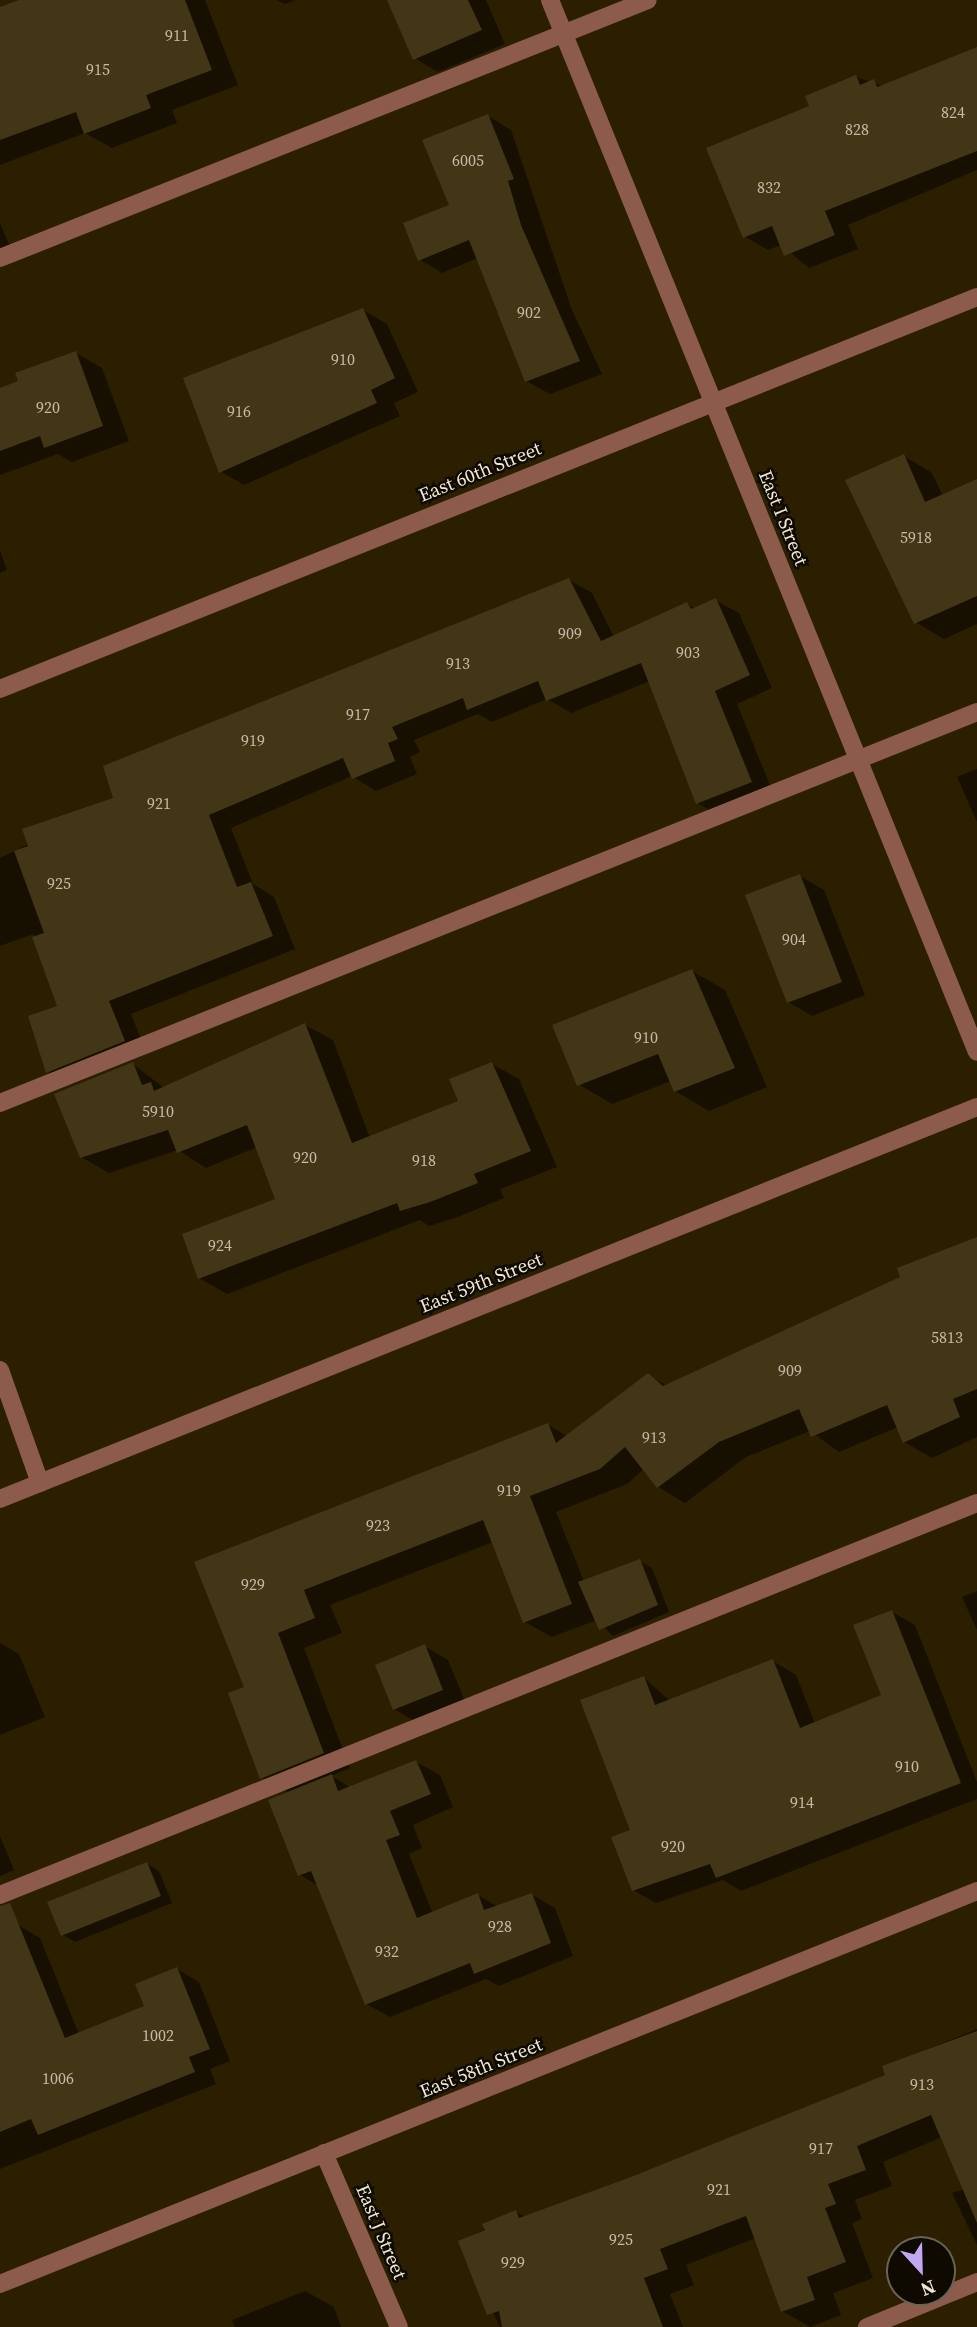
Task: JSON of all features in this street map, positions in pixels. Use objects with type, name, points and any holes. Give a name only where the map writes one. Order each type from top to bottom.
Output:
[{"type":"street","name":"East I Street","points":[[550,0],[977,1052]]},
{"type":"street","points":[[0,258],[648,0]]},
{"type":"street","name":"East 60th Street","points":[[0,688],[713,400],[977,297]]},
{"type":"street","points":[[0,1103],[977,712]]},
{"type":"street","name":"East 59th Street","points":[[0,1499],[977,1107]]},
{"type":"street","points":[[0,1370],[40,1483]]},
{"type":"street","points":[[0,1895],[977,1503]]},
{"type":"street","name":"East 58th Street","points":[[0,2284],[977,1891]]},
{"type":"street","name":"East J Street","points":[[324,2153],[399,2327]]},
{"type":"street","points":[[867,2327],[977,2282]]},
{"type":"building","points":[[19,0],[185,0],[212,70],[146,95],[151,108],[84,134],[76,112],[0,140],[0,7]]},
{"type":"building","points":[[387,0],[468,0],[482,30],[413,60]]},
{"type":"building","points":[[977,47],[977,151],[825,211],[835,235],[784,256],[772,226],[743,238],[706,148],[809,106],[805,96],[856,75],[860,85],[874,79],[877,87]]},
{"type":"building","points":[[488,114],[514,179],[508,181],[521,225],[580,361],[525,382],[469,240],[418,261],[403,223],[449,205],[422,140]]},
{"type":"building","points":[[363,308],[395,378],[371,390],[377,403],[219,473],[183,378]]},
{"type":"building","points":[[76,351],[103,426],[44,448],[40,436],[0,451],[0,388],[18,381],[15,373]]},
{"type":"building","points":[[904,454],[925,502],[977,479],[977,596],[914,624],[845,480]]},
{"type":"building","points":[[569,578],[601,641],[687,602],[691,609],[716,598],[750,675],[715,691],[752,782],[696,804],[641,663],[546,701],[538,681],[467,710],[463,698],[392,727],[398,739],[388,743],[395,761],[352,779],[343,758],[209,815],[237,887],[251,882],[273,936],[109,1001],[125,1041],[46,1073],[28,1016],[57,1006],[32,937],[44,933],[14,851],[28,846],[22,829],[113,798],[103,766]]},
{"type":"building","points":[[800,874],[842,982],[787,1003],[745,895]]},
{"type":"building","points":[[692,969],[735,1068],[674,1092],[658,1054],[577,1086],[552,1025]]},
{"type":"building","points":[[305,1023],[352,1143],[458,1101],[449,1079],[492,1062],[531,1151],[474,1174],[478,1183],[430,1202],[400,1211],[397,1203],[198,1279],[182,1234],[275,1199],[247,1125],[177,1153],[168,1130],[80,1158],[54,1094],[133,1062],[142,1085],[151,1082],[154,1091]]},
{"type":"building","points":[[977,1237],[977,1389],[953,1399],[960,1417],[903,1443],[887,1405],[811,1437],[799,1409],[719,1442],[657,1488],[625,1447],[600,1469],[530,1496],[572,1604],[523,1623],[483,1520],[304,1590],[315,1618],[278,1633],[324,1753],[260,1779],[228,1693],[244,1687],[194,1562],[548,1423],[556,1443],[648,1373],[663,1386],[900,1277],[897,1268]]},
{"type":"building","points":[[640,1559],[658,1605],[599,1630],[578,1582]]},
{"type":"building","points":[[892,1610],[961,1783],[716,1878],[710,1864],[632,1891],[611,1837],[630,1830],[580,1700],[644,1676],[655,1705],[773,1659],[800,1728],[881,1695],[853,1625]]},
{"type":"building","points":[[425,1644],[443,1690],[393,1710],[375,1665]]},
{"type":"building","points":[[416,1760],[431,1794],[390,1811],[400,1835],[386,1840],[417,1918],[478,1893],[484,1910],[532,1893],[551,1943],[474,1974],[470,1963],[365,2005],[311,1871],[298,1876],[268,1800],[332,1774],[338,1791]]},
{"type":"building","points":[[147,1862],[161,1896],[61,1936],[47,1902]]},
{"type":"building","points":[[10,1903],[65,2038],[144,2006],[135,1984],[177,1967],[210,2049],[189,2057],[195,2072],[38,2135],[31,2119],[0,2132],[0,1906]]},
{"type":"building","points":[[977,2031],[977,2223],[931,2115],[857,2146],[866,2170],[828,2184],[836,2204],[825,2208],[846,2262],[807,2277],[815,2300],[781,2312],[746,2216],[660,2249],[668,2269],[644,2278],[663,2327],[502,2327],[499,2311],[487,2315],[458,2241],[485,2230],[482,2224],[516,2210],[519,2218],[631,2177],[885,2075],[882,2066]]}]
